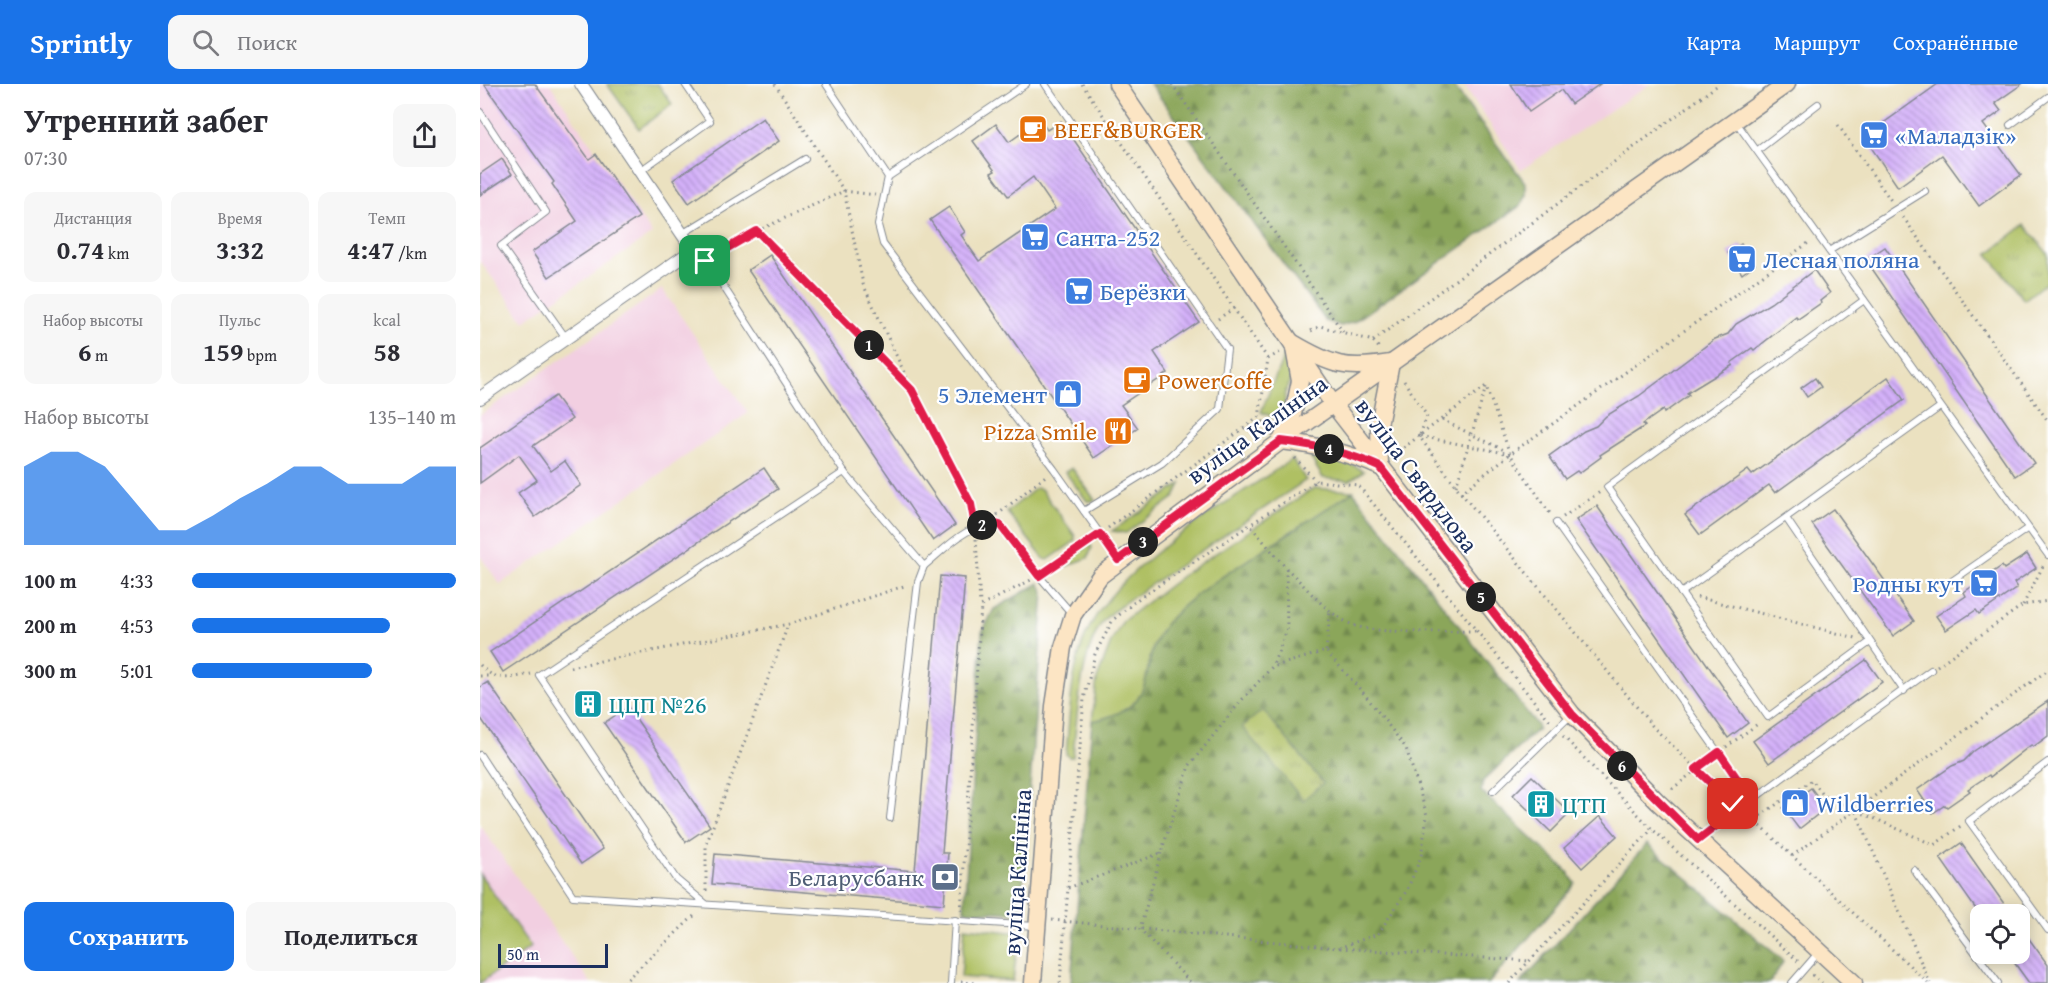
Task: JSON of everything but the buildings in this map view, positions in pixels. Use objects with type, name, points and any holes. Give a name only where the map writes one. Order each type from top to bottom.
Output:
[{"type":"main road","name":"вуліца Свярдлова","points":[[1117,84],[1289,346],[1333,404],[1385,463],[1572,714],[1698,840],[1854,983]]},
{"type":"main road","name":"вуліца Калініна","points":[[1033,983],[1045,923],[1054,706],[1063,646],[1073,615],[1100,576],[1276,436],[1333,404],[1387,358],[1787,84]]},
{"type":"main road","points":[[1289,346],[1324,362],[1357,368],[1387,358],[1378,425],[1385,463],[1276,436],[1293,414],[1300,381],[1289,346]]},
{"type":"street","points":[[480,398],[693,250],[581,84]]},
{"type":"lane","points":[[640,171],[710,121],[685,84]]},
{"type":"lane","points":[[826,84],[888,177]]},
{"type":"lane","points":[[1026,84],[888,177],[878,225],[883,244],[1054,469],[1118,560]]},
{"type":"lane","points":[[1045,84],[1227,349],[1220,409],[1162,463],[1084,511]]},
{"type":"lane","points":[[2010,125],[2048,97]]},
{"type":"lane","points":[[1758,150],[1818,104]]},
{"type":"lane","points":[[480,112],[546,212],[501,246],[566,338]]},
{"type":"lane","points":[[1736,121],[2048,555]]},
{"type":"lane","points":[[682,234],[805,159]]},
{"type":"lane","points":[[1829,251],[1925,191]]},
{"type":"lane","points":[[714,272],[844,472],[924,566]]},
{"type":"lane","points":[[1864,300],[1607,487],[1768,717],[1870,642]]},
{"type":"lane","points":[[1681,592],[1940,407]]},
{"type":"lane","points":[[706,904],[676,879],[539,675],[844,472]]},
{"type":"lane","points":[[1786,518],[1904,691]]},
{"type":"lane","points":[[890,818],[918,582],[924,566],[975,526],[989,522],[1000,525],[1039,576],[1073,615]]},
{"type":"lane","points":[[1556,523],[1751,799]]},
{"type":"lane","points":[[1952,581],[2028,528]]},
{"type":"lane","points":[[1698,840],[1751,799],[1931,670]]},
{"type":"lane","points":[[1492,791],[1572,714]]},
{"type":"lane","points":[[480,754],[573,896],[958,920],[1045,923]]},
{"type":"lane","points":[[2048,762],[1969,821],[2048,930]]},
{"type":"lane","points":[[1914,870],[1998,983]]},
{"type":"lane","points":[[951,983],[958,920]]},
{"type":"lane","points":[[1792,983],[1820,951]]},
{"type":"path","points":[[776,84],[844,191],[863,284],[912,390],[971,504],[975,526],[981,606],[958,920]]},
{"type":"path","points":[[981,606],[1039,576],[1259,417],[1269,359],[1082,84]]},
{"type":"path","points":[[1172,84],[1343,333]]},
{"type":"path","points":[[1373,341],[1719,84]]},
{"type":"path","points":[[1838,124],[2048,421]]},
{"type":"path","points":[[714,272],[705,261],[757,231],[844,191],[883,196]]},
{"type":"path","points":[[757,231],[912,390]]},
{"type":"path","points":[[1461,493],[1510,454],[1818,236]]},
{"type":"path","points":[[1210,324],[1234,308]]},
{"type":"path","points":[[1311,331],[1320,326],[1373,341],[1387,358]]},
{"type":"path","points":[[1269,359],[1289,346]]},
{"type":"path","points":[[1404,381],[1428,416],[1419,436]]},
{"type":"path","points":[[1486,386],[1510,454],[1556,523],[1607,487]]},
{"type":"path","points":[[1385,463],[1486,386]]},
{"type":"path","points":[[1456,486],[1486,386]]},
{"type":"path","points":[[1259,417],[1276,436]]},
{"type":"path","points":[[1441,420],[1510,454]]},
{"type":"path","points":[[1419,436],[1510,454]]},
{"type":"path","points":[[1419,436],[1461,493],[1654,728],[1733,804]]},
{"type":"path","points":[[1294,456],[1316,481]]},
{"type":"path","points":[[989,522],[1054,469]]},
{"type":"path","points":[[1060,983],[1084,699],[1095,654],[1113,620],[1138,599],[1316,481],[1358,485],[1364,480]]},
{"type":"path","points":[[1358,485],[1556,729],[1652,828],[1822,983]]},
{"type":"path","points":[[1249,524],[1286,568],[1330,611],[1354,626],[1395,631],[1477,631]]},
{"type":"path","points":[[2023,605],[2048,555]]},
{"type":"path","points":[[1140,929],[1188,766],[1239,702],[1272,667],[1287,630],[1286,568]]},
{"type":"path","points":[[480,676],[508,679],[789,624],[918,582]]},
{"type":"path","points":[[1681,592],[1870,642]]},
{"type":"path","points":[[1931,670],[2023,605],[2048,601]]},
{"type":"path","points":[[1330,611],[1326,651],[1366,696],[1406,748],[1427,814],[1421,857],[1407,890],[1378,934],[1338,948]]},
{"type":"path","points":[[623,983],[706,904],[706,845],[789,624]]},
{"type":"path","points":[[1272,667],[1326,651]]},
{"type":"path","points":[[480,665],[490,676]]},
{"type":"path","points":[[1792,856],[2048,670]]},
{"type":"path","points":[[1672,789],[1768,717]]},
{"type":"path","points":[[1929,983],[1754,820],[1812,780],[1824,796],[1934,845],[1969,821]]},
{"type":"path","points":[[1856,810],[1929,983]]},
{"type":"path","points":[[1640,816],[1647,811]]},
{"type":"path","points":[[1509,983],[1652,828]]},
{"type":"path","points":[[1068,888],[1161,854]]},
{"type":"path","points":[[1045,923],[1065,921],[1338,948],[1530,961]]},
{"type":"path","points":[[1140,929],[1191,983]]},
{"type":"path","points":[[957,983],[975,983]]},
{"type":"shaded area","points":[[480,84],[550,84],[652,234],[524,321],[480,261]]},
{"type":"shaded area","points":[[1463,84],[1650,84],[1521,170]]},
{"type":"shaded area","points":[[662,289],[748,413],[500,584],[480,556],[480,415]]},
{"type":"shaded area","points":[[480,825],[591,983],[480,983]]},
{"type":"green space","points":[[607,84],[658,84],[672,104],[639,129]]},
{"type":"green space","points":[[1150,84],[1452,84],[1526,184],[1526,196],[1520,206],[1354,322],[1341,326],[1326,321]]},
{"type":"green space","points":[[2025,225],[2048,254],[2048,281],[2024,300],[1988,254]]},
{"type":"green space","points":[[1284,356],[1287,356],[1293,373],[1285,393],[1284,414],[1277,419],[1261,412]]},
{"type":"green space","points":[[1309,455],[1347,462],[1364,471],[1349,481],[1323,478]]},
{"type":"green space","points":[[1292,459],[1306,480],[1124,603],[1103,621],[1095,635],[1084,668],[1073,757],[1069,757],[1066,754],[1076,665],[1085,637],[1100,610],[1121,585],[1176,538]]},
{"type":"green space","points":[[1072,468],[1094,501],[1087,501],[1065,472]]},
{"type":"green space","points":[[1181,484],[1175,497],[1126,533],[1112,531]]},
{"type":"green space","points":[[1036,488],[1041,489],[1075,536],[1075,541],[1048,560],[1044,559],[1007,512]]},
{"type":"green space","points":[[1314,488],[1353,491],[1217,580],[1187,603],[1169,620],[1158,636],[1146,681],[1132,705],[1116,714],[1092,721],[1097,679],[1111,642],[1123,621],[1187,572]]},
{"type":"green space","points":[[1353,491],[1537,725],[1538,729],[1483,781],[1481,791],[1569,873],[1575,883],[1489,983],[1071,983],[1092,721],[1116,714],[1132,705],[1146,681],[1158,636],[1169,620],[1187,603],[1217,580]]},
{"type":"green space","points":[[1090,545],[1092,547],[1088,558],[1059,569],[1057,567]]},
{"type":"green space","points":[[1039,583],[1044,592],[1021,913],[966,911],[964,909],[982,632],[994,609]]},
{"type":"green space","points":[[1263,710],[1323,783],[1303,800],[1242,727]]},
{"type":"green space","points":[[1647,844],[1780,958],[1783,962],[1770,983],[1520,983]]},
{"type":"green space","points":[[480,874],[531,947],[480,983]]},
{"type":"green space","points":[[965,927],[1019,933],[1013,981],[961,977]]},
{"type":"place","name":"BEEF&BURGER","points":[[1033,129]]},
{"type":"place","name":"«Маладзік»","points":[[1874,135]]},
{"type":"place","name":"Санта-252","points":[[1035,237]]},
{"type":"place","name":"Лесная поляна","points":[[1742,259]]},
{"type":"place","name":"Берёзки","points":[[1079,291]]},
{"type":"place","name":"PowerCoffe","points":[[1137,380]]},
{"type":"place","name":"5 Элемент","points":[[1068,394]]},
{"type":"place","name":"Pizza Smile","points":[[1118,431]]},
{"type":"place","name":"Родны кут","points":[[1984,583]]},
{"type":"place","name":"ЦЦП №26","points":[[588,704]]},
{"type":"place","name":"Wildberries","points":[[1795,803]]},
{"type":"place","name":"ЦТП","points":[[1541,804]]},
{"type":"place","name":"Беларусбанк","points":[[945,877]]},
{"type":"route","points":[[705,261],[757,231],[912,390],[971,504],[975,526],[989,522],[1000,525],[1039,576],[1100,534],[1118,560],[1281,441],[1310,444],[1351,454],[1380,467],[1572,714],[1658,802],[1698,840],[1751,799],[1719,752],[1696,769],[1733,804]]}]
